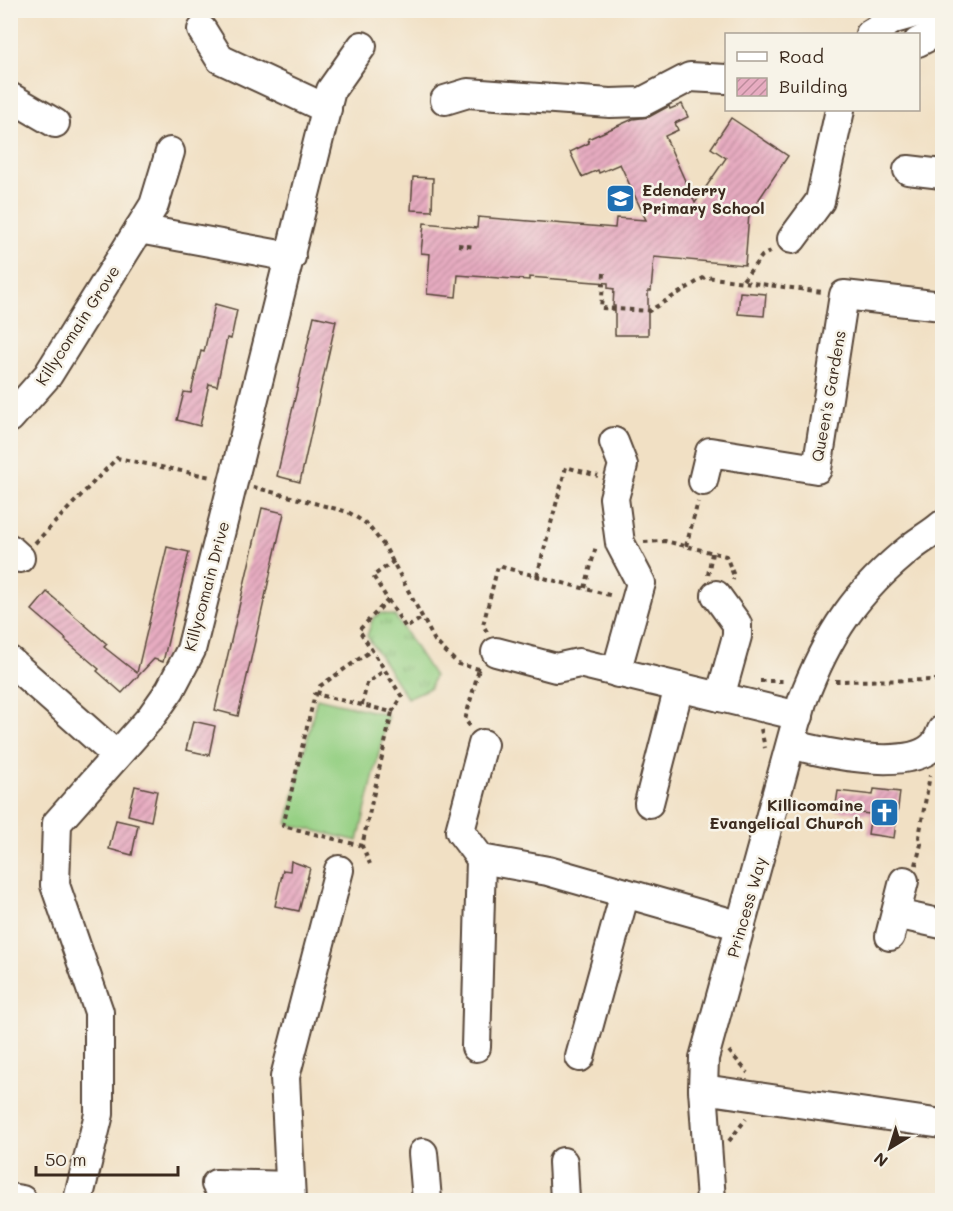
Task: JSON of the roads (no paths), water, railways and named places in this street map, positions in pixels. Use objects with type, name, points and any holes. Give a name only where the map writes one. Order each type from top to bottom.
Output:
[{"type":"street","points":[[874,33],[894,20],[926,10]]},
{"type":"street","points":[[202,30],[220,59],[327,110]]},
{"type":"street","points":[[920,41],[942,30]]},
{"type":"street","name":"Killycomain Drive","points":[[78,1200],[99,1114],[99,1012],[55,885],[57,823],[151,717],[170,690],[191,650],[331,90],[363,46]]},
{"type":"street","points":[[445,100],[468,93],[610,103],[642,102],[690,77],[725,79]]},
{"type":"street","points":[[10,97],[55,123]]},
{"type":"street","points":[[792,239],[820,201],[840,111]]},
{"type":"street","name":"Killycomain Grove","points":[[10,418],[48,375],[146,217],[170,152]]},
{"type":"street","points":[[908,170],[942,174]]},
{"type":"street","points":[[146,217],[291,257]]},
{"type":"street","name":"Queen's Gardens","points":[[703,481],[710,452],[817,469],[844,295],[942,306]]},
{"type":"street","points":[[614,442],[623,465],[614,498],[620,543],[641,583],[618,673]]},
{"type":"street","name":"Princess Way","points":[[711,1200],[703,1089],[704,1058],[791,744],[814,671],[834,632],[852,605],[875,579],[914,545],[938,539]]},
{"type":"street","points":[[720,697],[737,636],[737,624],[721,601]]},
{"type":"street","points":[[488,660],[556,668],[579,663],[799,716]]},
{"type":"street","points":[[10,661],[116,755]]},
{"type":"street","points":[[649,803],[679,687]]},
{"type":"street","points":[[476,1047],[481,859],[460,831],[483,744]]},
{"type":"street","points":[[791,744],[827,754],[901,760],[934,746]]},
{"type":"street","points":[[481,859],[548,871],[741,926]]},
{"type":"street","points":[[216,1184],[291,1193],[285,1077],[339,870]]},
{"type":"street","points":[[904,881],[893,925],[942,924]]},
{"type":"street","points":[[580,1057],[625,893]]},
{"type":"street","points":[[703,1089],[942,1124]]},
{"type":"street","points":[[423,1154],[427,1200]]},
{"type":"street","points":[[563,1162],[565,1200]]},
{"type":"street","points":[[10,1198],[22,1200]]},
{"type":"place","name":"Edenderry Primary School","points":[[621,198]]},
{"type":"place","name":"Killicomaine Evangelical Church","points":[[884,813]]}]
